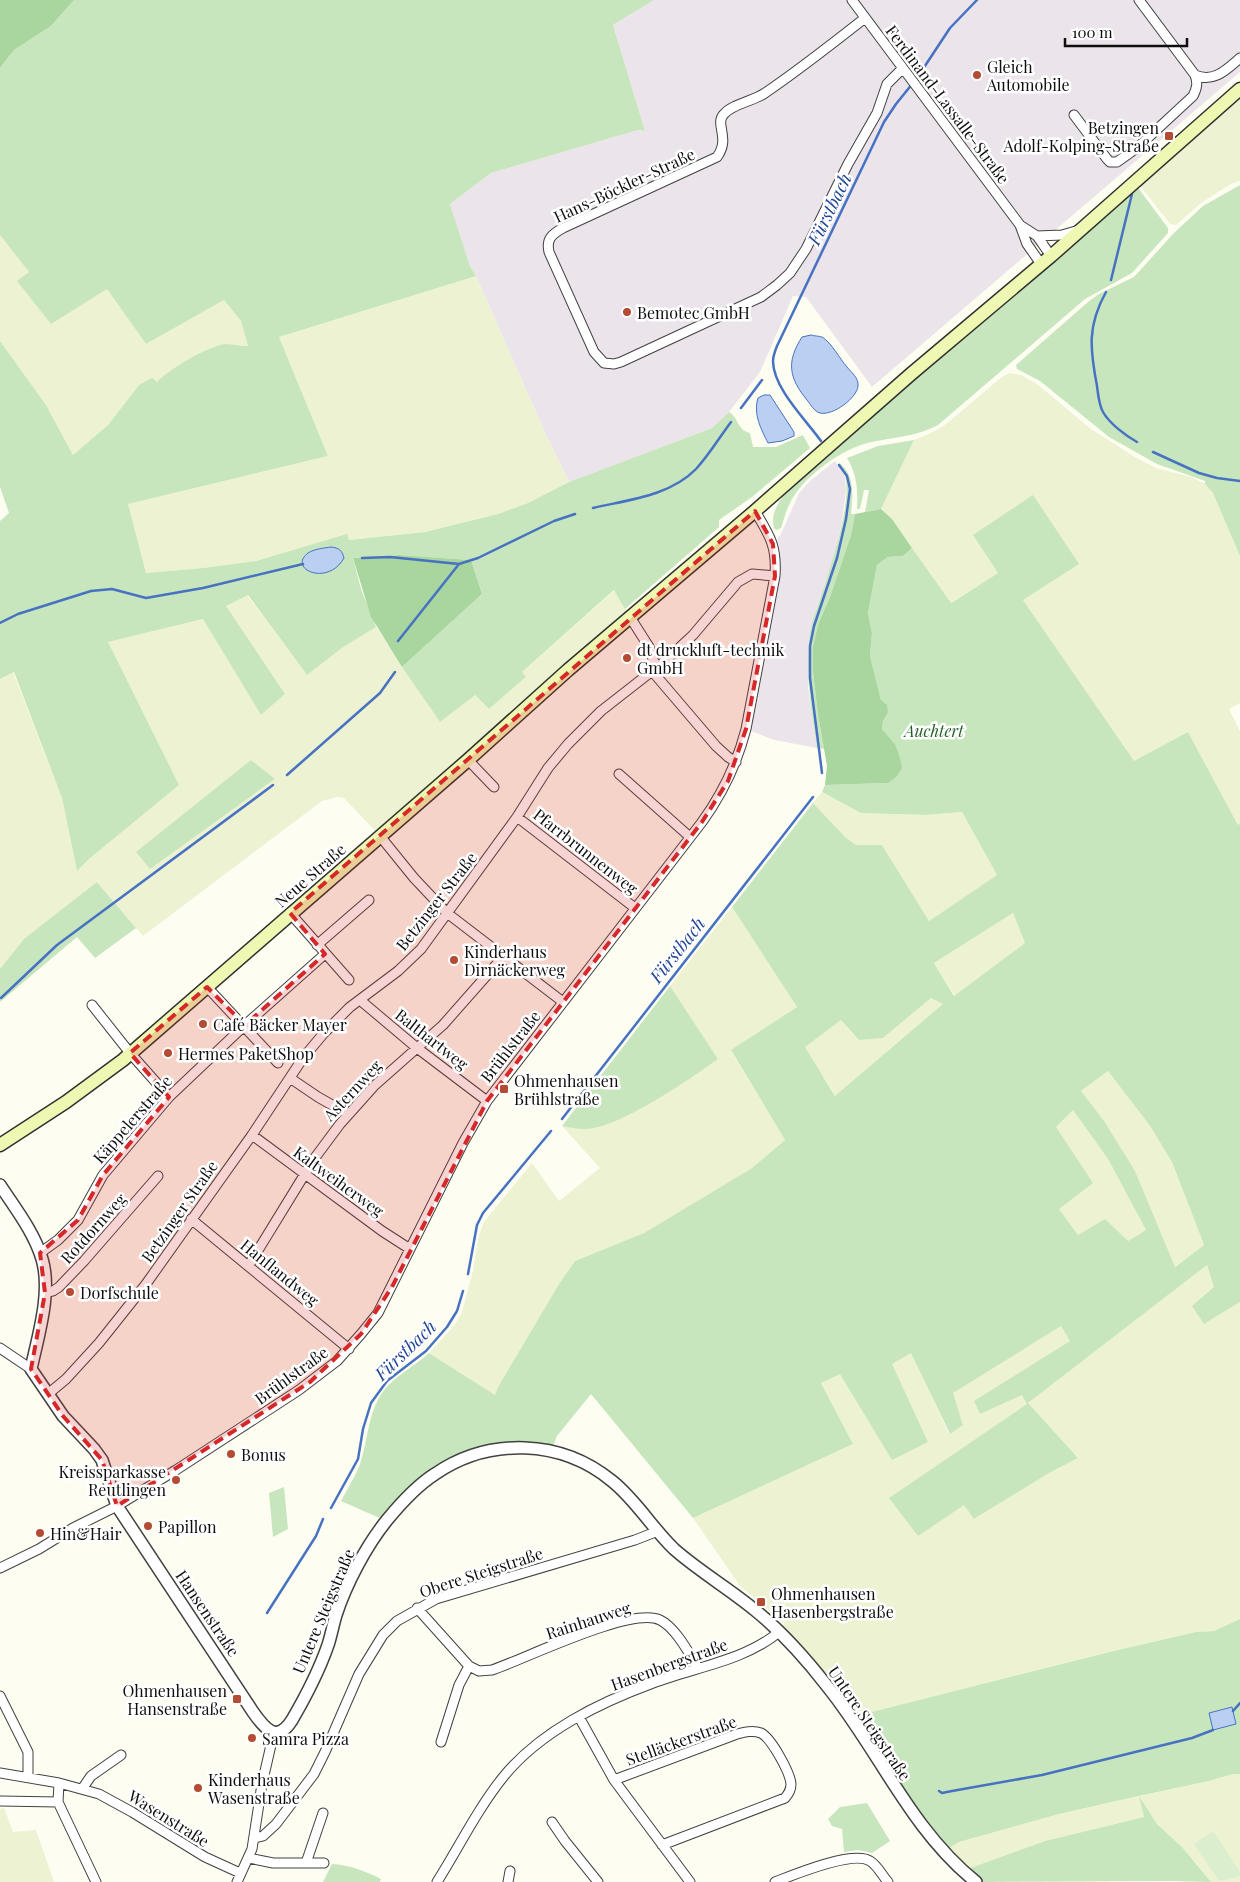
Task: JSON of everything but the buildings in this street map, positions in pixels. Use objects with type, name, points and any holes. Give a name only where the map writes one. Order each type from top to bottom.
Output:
[{"type":"main road","name":"Neue Straße","points":[[0,1145],[87,1087],[130,1053],[630,617],[755,512],[911,374],[1051,256],[1240,89]]},
{"type":"street","name":"Ferdinand-Lassalle-Straße","points":[[852,0],[1020,225],[1027,244],[1041,264]]},
{"type":"street","points":[[1074,114],[1107,159],[1110,162],[1117,162],[1138,147],[1193,96],[1197,88],[1195,75],[1139,0]]},
{"type":"street","name":"Hans-Böckler-Straße","points":[[865,18],[764,94],[723,114],[720,121],[724,145],[718,157],[563,228],[550,238],[548,242],[549,252],[590,344],[600,360],[608,364],[621,362],[761,297],[784,279],[806,249],[848,164],[879,110],[887,84],[905,72]]},
{"type":"street","points":[[1195,75],[1202,78],[1218,76],[1240,58]]},
{"type":"street","name":"Ferdinand-Lassalle-Straße","points":[[1020,225],[1037,236],[1051,256]]},
{"type":"street","points":[[1037,236],[1062,235],[1079,230]]},
{"type":"street","name":"Brühlstraße","points":[[0,1568],[117,1506],[305,1386],[329,1368],[349,1349],[378,1313],[462,1143],[487,1100],[718,799],[736,762],[746,729],[775,576],[776,552],[755,512]]},
{"type":"street","name":"Betzinger Straße","points":[[48,1394],[66,1379],[113,1327],[252,1135],[303,1058],[324,1033],[360,1000],[398,971],[421,949],[518,817],[548,768],[579,731],[611,702],[693,636],[744,577],[759,573],[775,576]]},
{"type":"street","points":[[630,617],[649,647],[654,669],[716,746],[736,762]]},
{"type":"street","points":[[468,760],[494,787]]},
{"type":"street","points":[[619,774],[690,837]]},
{"type":"street","name":"Pfarrbrunnenweg","points":[[518,817],[635,908]]},
{"type":"street","points":[[380,836],[414,878],[447,913],[563,1002]]},
{"type":"street","points":[[317,945],[369,900]]},
{"type":"street","points":[[290,913],[349,980]]},
{"type":"street","name":"Käppelerstraße","points":[[40,1253],[58,1240],[78,1220],[103,1175],[169,1098],[245,1025],[326,954]]},
{"type":"street","name":"Asternweg","points":[[249,1265],[322,1148],[348,1114],[374,1086],[443,1025],[503,957]]},
{"type":"street","points":[[207,986],[278,1063]]},
{"type":"street","name":"Balthartweg","points":[[360,1000],[418,1048],[487,1100]]},
{"type":"street","points":[[92,1005],[169,1098]]},
{"type":"street","points":[[290,1078],[348,1114]]},
{"type":"street","name":"Kaltweiherweg","points":[[252,1135],[410,1249]]},
{"type":"street","name":"Rotdornweg","points":[[45,1293],[56,1289],[78,1267],[158,1176]]},
{"type":"street","points":[[0,1185],[25,1224],[40,1253],[46,1280],[31,1370],[0,1348]]},
{"type":"street","name":"Hanflandweg","points":[[191,1219],[349,1349]]},
{"type":"street","name":"Hansenstraße","points":[[31,1370],[63,1416],[102,1460],[117,1506],[263,1726],[274,1732]]},
{"type":"street","name":"Untere Steigstraße","points":[[274,1732],[280,1732],[288,1727],[301,1704],[329,1643],[337,1613],[358,1564],[377,1534],[400,1506],[422,1484],[459,1460],[487,1450],[515,1447],[533,1448],[566,1455],[595,1469],[613,1482],[688,1561],[743,1601],[779,1632],[804,1658],[841,1703],[919,1822],[943,1852],[976,1882]]},
{"type":"street","name":"Obere Steigstraße","points":[[254,1838],[263,1836],[276,1824],[314,1774],[354,1684],[377,1644],[397,1621],[436,1599],[635,1540],[658,1531]]},
{"type":"street","points":[[417,1608],[469,1666],[460,1685],[441,1742]]},
{"type":"street","name":"Rainhauweg","points":[[469,1666],[479,1671],[492,1670],[602,1628],[634,1619],[652,1618],[660,1620],[672,1631],[698,1668]]},
{"type":"street","name":"Hasenbergstraße","points":[[437,1882],[503,1777],[539,1743],[579,1717],[640,1688],[744,1652],[763,1644],[779,1632]]},
{"type":"street","points":[[0,1696],[28,1752],[28,1777]]},
{"type":"street","points":[[579,1717],[614,1780],[687,1881]]},
{"type":"street","points":[[238,1878],[248,1858],[254,1838],[262,1784],[274,1732]]},
{"type":"street","name":"Stelläckerstraße","points":[[614,1780],[737,1734],[746,1732],[760,1733],[770,1742],[788,1774],[791,1784],[790,1792],[785,1798],[662,1845]]},
{"type":"street","points":[[82,1789],[90,1776],[121,1754]]},
{"type":"street","name":"Wasenstraße","points":[[0,1773],[59,1783],[99,1794],[117,1803],[238,1878]]},
{"type":"street","points":[[59,1783],[58,1802],[96,1882]]},
{"type":"street","points":[[0,1801],[58,1802]]},
{"type":"street","points":[[306,1863],[323,1813]]},
{"type":"street","points":[[552,1822],[598,1882]]},
{"type":"street","points":[[248,1858],[273,1863],[324,1863]]},
{"type":"street","points":[[775,1882],[808,1870],[851,1858],[869,1860],[888,1882]]},
{"type":"street","points":[[508,1882],[510,1871]]},
{"type":"highlighted area","points":[[755,511],[773,544],[775,576],[746,729],[728,781],[702,822],[487,1101],[392,1287],[361,1334],[310,1382],[117,1506],[102,1460],[63,1416],[31,1369],[45,1293],[40,1253],[78,1220],[103,1175],[169,1097],[130,1053],[207,987],[245,1025],[325,954],[290,913]]},
{"type":"shaded area","points":[[654,0],[1240,0],[1240,72],[872,387],[806,297],[793,296],[760,372],[729,412],[712,428],[569,482],[470,266],[450,204],[491,173],[638,130],[645,131],[613,25]]},
{"type":"shaded area","points":[[835,461],[845,477],[846,490],[842,522],[834,556],[812,622],[808,688],[817,748],[774,740],[746,729],[768,618],[773,544],[781,534],[799,493],[811,480]]},
{"type":"green space","points":[[0,0],[74,0],[51,26],[14,50],[0,68]]},
{"type":"green space","points":[[74,0],[654,0],[613,25],[645,131],[638,130],[491,173],[450,204],[470,266],[476,276],[279,337],[328,456],[128,504],[146,573],[256,561],[347,534],[349,540],[425,532],[498,514],[528,503],[569,482],[712,428],[729,412],[735,417],[740,427],[750,433],[753,447],[776,447],[803,435],[810,448],[752,497],[719,520],[719,527],[625,609],[614,590],[522,672],[526,677],[489,709],[475,695],[440,722],[402,667],[482,594],[471,560],[399,555],[353,558],[361,589],[376,627],[342,648],[307,675],[248,595],[226,606],[285,694],[261,715],[203,619],[108,642],[179,785],[77,871],[62,798],[14,672],[0,679],[0,521],[9,513],[0,487],[0,341],[46,405],[73,455],[108,425],[139,385],[152,378],[157,382],[189,359],[218,345],[248,346],[241,321],[224,300],[146,344],[107,289],[51,324],[17,281],[29,272],[0,235],[0,68],[14,50],[51,26]]},
{"type":"green space","points":[[1240,100],[1240,181],[1231,184],[1201,203],[1176,225],[1170,224],[1140,184],[1222,111],[1226,111]]},
{"type":"green space","points":[[1240,185],[1240,556],[1213,493],[1205,484],[1205,481],[1157,464],[1109,437],[1040,381],[1017,369],[1016,365],[1088,302],[1099,294],[1134,277],[1174,233],[1203,206]]},
{"type":"green space","points":[[1135,189],[1139,189],[1168,228],[1168,233],[1132,273],[1085,299],[938,425],[911,435],[864,444],[843,453],[822,467],[803,484],[796,494],[789,506],[781,528],[777,530],[774,528],[773,519],[775,511],[783,496],[863,426],[876,412]]},
{"type":"green space","points":[[0,235],[29,272],[17,282],[107,289],[146,344],[224,300],[241,321],[248,346],[224,344],[212,347],[168,372],[157,382],[139,385],[108,425],[73,455],[46,405],[0,341]]},
{"type":"green space","points":[[476,276],[546,435],[569,482],[528,503],[498,514],[425,532],[349,540],[347,535],[256,561],[146,573],[127,504],[328,456],[279,337]]},
{"type":"green space","points":[[1010,373],[1021,375],[1037,384],[1091,429],[1135,457],[1156,468],[1191,477],[1205,484],[1213,493],[1240,556],[1240,703],[1229,709],[1240,731],[1240,823],[1238,825],[1188,732],[1134,762],[1023,600],[1078,564],[974,535],[998,573],[950,603],[892,519],[881,509],[914,440],[946,424],[1003,376]]},
{"type":"green space","points":[[914,440],[881,509],[865,512],[869,490],[864,490],[860,509],[857,509],[856,482],[847,458],[878,446]]},
{"type":"green space","points":[[838,462],[844,467],[852,485],[851,514],[855,514],[851,535],[830,597],[819,622],[813,672],[824,749],[817,748],[809,686],[808,654],[813,620],[833,557],[846,503],[847,488],[845,476]]},
{"type":"green space","name":"Auchtert","points":[[1033,495],[1079,564],[1023,600],[1134,761],[1188,732],[1238,825],[1240,823],[1240,1302],[1204,1324],[1192,1306],[1214,1287],[1207,1265],[1028,1403],[1078,1458],[1049,1473],[974,1519],[964,1505],[918,1536],[889,1498],[1027,1404],[1022,1395],[980,1414],[974,1401],[1070,1341],[1061,1326],[953,1393],[963,1425],[950,1434],[911,1353],[892,1364],[928,1442],[892,1460],[840,1374],[821,1383],[853,1444],[693,1518],[591,1394],[557,1436],[553,1446],[528,1443],[458,1456],[384,1520],[341,1501],[359,1467],[373,1410],[382,1393],[398,1377],[429,1353],[495,1395],[559,1284],[575,1261],[644,1233],[752,1168],[785,1140],[731,1050],[797,1007],[732,907],[813,803],[846,838],[856,845],[882,845],[929,921],[997,875],[962,812],[925,815],[861,813],[822,792],[825,785],[888,783],[895,744],[882,729],[883,721],[888,713],[881,700],[870,656],[872,633],[868,613],[877,565],[888,557],[903,556],[912,548],[951,603],[998,573],[973,535]],"holes":[[[1013,913],[1025,943],[954,996],[934,963]],[[931,998],[943,1004],[835,1096],[805,1047],[841,1020],[859,1040],[883,1038]],[[1108,1071],[1150,1126],[1172,1162],[1204,1245],[1175,1267],[1135,1171],[1104,1121],[1081,1091]],[[1073,1110],[1108,1159],[1146,1230],[1128,1241],[1105,1219],[1078,1235],[1059,1209],[1093,1183],[1056,1127]]]},
{"type":"green space","points":[[881,509],[892,519],[912,548],[903,556],[888,557],[877,565],[868,613],[872,633],[870,656],[881,700],[887,705],[888,713],[883,721],[882,729],[895,744],[902,768],[897,776],[888,783],[825,785],[827,766],[818,715],[813,672],[813,647],[819,622],[830,597],[851,535],[855,514]]},
{"type":"green space","points":[[399,555],[471,560],[482,594],[402,667],[371,617],[353,558]]},
{"type":"green space","points":[[615,590],[630,617],[380,836],[344,798],[337,797],[322,801],[143,936],[97,882],[11,957],[0,969],[0,679],[13,672],[62,798],[77,871],[179,785],[107,642],[203,619],[261,715],[285,694],[225,606],[247,595],[307,675],[342,648],[376,627],[435,715],[475,695],[489,709],[526,677],[522,672]],"holes":[[[251,760],[274,780],[150,868]]]},
{"type":"green space","points":[[251,760],[275,779],[150,869],[136,852]]},
{"type":"green space","points":[[822,792],[861,813],[925,815],[962,812],[997,875],[929,921],[882,845],[856,845],[846,838],[813,803]]},
{"type":"green space","points":[[97,882],[136,928],[95,958],[77,937],[0,1002],[0,969],[24,939]]},
{"type":"green space","points":[[732,907],[797,1007],[731,1051],[785,1140],[752,1168],[644,1233],[575,1261],[559,1284],[495,1395],[429,1353],[454,1326],[462,1312],[473,1271],[479,1235],[484,1222],[532,1163],[559,1201],[600,1168],[562,1126],[586,1129],[607,1124],[630,1114],[718,1059],[670,986]]},
{"type":"green space","points":[[1013,913],[1025,943],[955,996],[934,963]]},
{"type":"green space","points":[[670,986],[718,1059],[653,1102],[616,1121],[599,1127],[585,1129],[562,1126]]},
{"type":"green space","points":[[931,998],[944,1004],[836,1096],[804,1047],[841,1020],[859,1040],[883,1038]]},
{"type":"green space","points":[[1108,1071],[1150,1126],[1172,1162],[1204,1245],[1174,1267],[1135,1171],[1081,1091]]},
{"type":"green space","points":[[1073,1110],[1108,1159],[1146,1230],[1128,1241],[1078,1235],[1059,1209],[1056,1127]]},
{"type":"green space","points":[[1207,1265],[1214,1287],[1204,1324],[1240,1302],[1240,1619],[1214,1631],[1196,1632],[1118,1650],[858,1715],[841,1703],[779,1632],[784,1623],[740,1586],[693,1518],[853,1444],[821,1383],[840,1373],[928,1442],[891,1364],[911,1352],[949,1434],[963,1424],[952,1393],[1061,1326],[1070,1341],[975,1401],[1023,1395],[1028,1403]],"holes":[[[1027,1404],[1078,1458],[1049,1473],[974,1519],[964,1505]]]},
{"type":"green space","points":[[284,1487],[288,1529],[273,1537],[269,1493]]},
{"type":"green space","points":[[1240,1619],[1240,1774],[1059,1814],[959,1842],[943,1852],[861,1719],[871,1712],[1118,1650],[1196,1632],[1214,1631]]},
{"type":"green space","points":[[1233,1774],[1240,1774],[1240,1882],[1211,1882],[1182,1847],[1157,1824],[1140,1798],[1144,1817],[1045,1841],[962,1871],[943,1852],[959,1842],[1059,1814]]},
{"type":"green space","points":[[1139,1796],[1157,1824],[1182,1847],[1211,1882],[976,1882],[962,1871],[1045,1841],[1144,1817]]},
{"type":"green space","points":[[867,1803],[890,1841],[872,1853],[858,1850],[844,1852],[842,1829],[832,1826],[828,1819],[840,1807]]},
{"type":"green space","points":[[4,1808],[13,1832],[36,1830],[54,1882],[0,1882],[0,1809]]},
{"type":"green space","points":[[1213,1831],[1240,1872],[1240,1876],[1219,1881],[1194,1844]]},
{"type":"green space","points":[[332,1864],[363,1871],[381,1879],[380,1882],[323,1882]]},
{"type":"water","points":[[811,335],[822,337],[829,343],[858,383],[857,391],[849,401],[831,412],[820,413],[814,410],[793,377],[792,362],[797,346],[802,337]]},
{"type":"water","points":[[770,395],[794,432],[794,436],[782,441],[768,443],[758,421],[756,410],[758,398]]},
{"type":"water","points":[[331,547],[340,550],[344,558],[337,567],[329,572],[320,573],[306,569],[303,565],[303,559],[308,553]]},
{"type":"water","points":[[1232,1707],[1236,1724],[1213,1730],[1209,1713]]},
{"type":"waterway","name":"Fürstbach","points":[[821,441],[784,393],[774,371],[773,357],[884,122],[917,78],[950,28],[977,0]]},
{"type":"waterway","points":[[1111,280],[1132,194]]},
{"type":"waterway","points":[[1106,292],[1096,316],[1092,338],[1093,360],[1099,399],[1103,412],[1109,420],[1123,433],[1137,442]]},
{"type":"waterway","points":[[741,408],[762,380]]},
{"type":"waterway","points":[[593,508],[648,496],[686,478],[701,464],[731,422]]},
{"type":"waterway","points":[[1153,452],[1199,473],[1240,481]]},
{"type":"waterway","name":"Fürstbach","points":[[822,773],[810,678],[810,646],[814,626],[837,558],[846,519],[850,489],[847,476],[839,465]]},
{"type":"waterway","points":[[362,558],[390,557],[459,564],[478,558],[554,521],[575,514]]},
{"type":"waterway","points":[[0,623],[18,614],[91,591],[112,589],[146,598],[203,588],[303,564]]},
{"type":"waterway","points":[[398,641],[459,564]]},
{"type":"waterway","points":[[287,775],[380,693],[395,672]]},
{"type":"waterway","points":[[1,998],[57,945],[273,785]]},
{"type":"waterway","name":"Fürstbach","points":[[562,1119],[813,797]]},
{"type":"waterway","name":"Fürstbach","points":[[468,1274],[477,1225],[483,1213],[551,1131]]},
{"type":"waterway","name":"Fürstbach","points":[[331,1508],[358,1459],[363,1429],[371,1403],[387,1381],[426,1351],[447,1327],[457,1311],[463,1291]]},
{"type":"waterway","name":"Fürstbach","points":[[267,1613],[316,1536],[323,1519]]},
{"type":"waterway","points":[[1233,1711],[1240,1703]]},
{"type":"waterway","points":[[939,1791],[942,1793],[1042,1775],[1192,1738],[1213,1730]]},
{"type":"place","name":"Gleich Automobile","points":[[977,75]]},
{"type":"place","name":"Betzingen Adolf-Kolping-Straße","points":[[1169,136]]},
{"type":"place","name":"Bemotec GmbH","points":[[627,312]]},
{"type":"place","name":"dt druckluft-technik GmbH","points":[[627,658]]},
{"type":"place","name":"Kinderhaus Dirnäckerweg","points":[[454,960]]},
{"type":"place","name":"Café Bäcker Mayer","points":[[203,1024]]},
{"type":"place","name":"Hermes PaketShop","points":[[168,1053]]},
{"type":"place","name":"Ohmenhausen Brühlstraße","points":[[504,1089]]},
{"type":"place","name":"Dorfschule","points":[[70,1292]]},
{"type":"place","name":"Bonus","points":[[231,1454]]},
{"type":"place","name":"Kreissparkasse Reutlingen","points":[[176,1480]]},
{"type":"place","name":"Papillon","points":[[148,1526]]},
{"type":"place","name":"Hin&Hair","points":[[40,1533]]},
{"type":"place","name":"Ohmenhausen Hasenbergstraße","points":[[761,1602]]},
{"type":"place","name":"Ohmenhausen Hansenstraße","points":[[237,1699]]},
{"type":"place","name":"Samra Pizza","points":[[252,1738]]},
{"type":"place","name":"Kinderhaus Wasenstraße","points":[[198,1788]]}]
